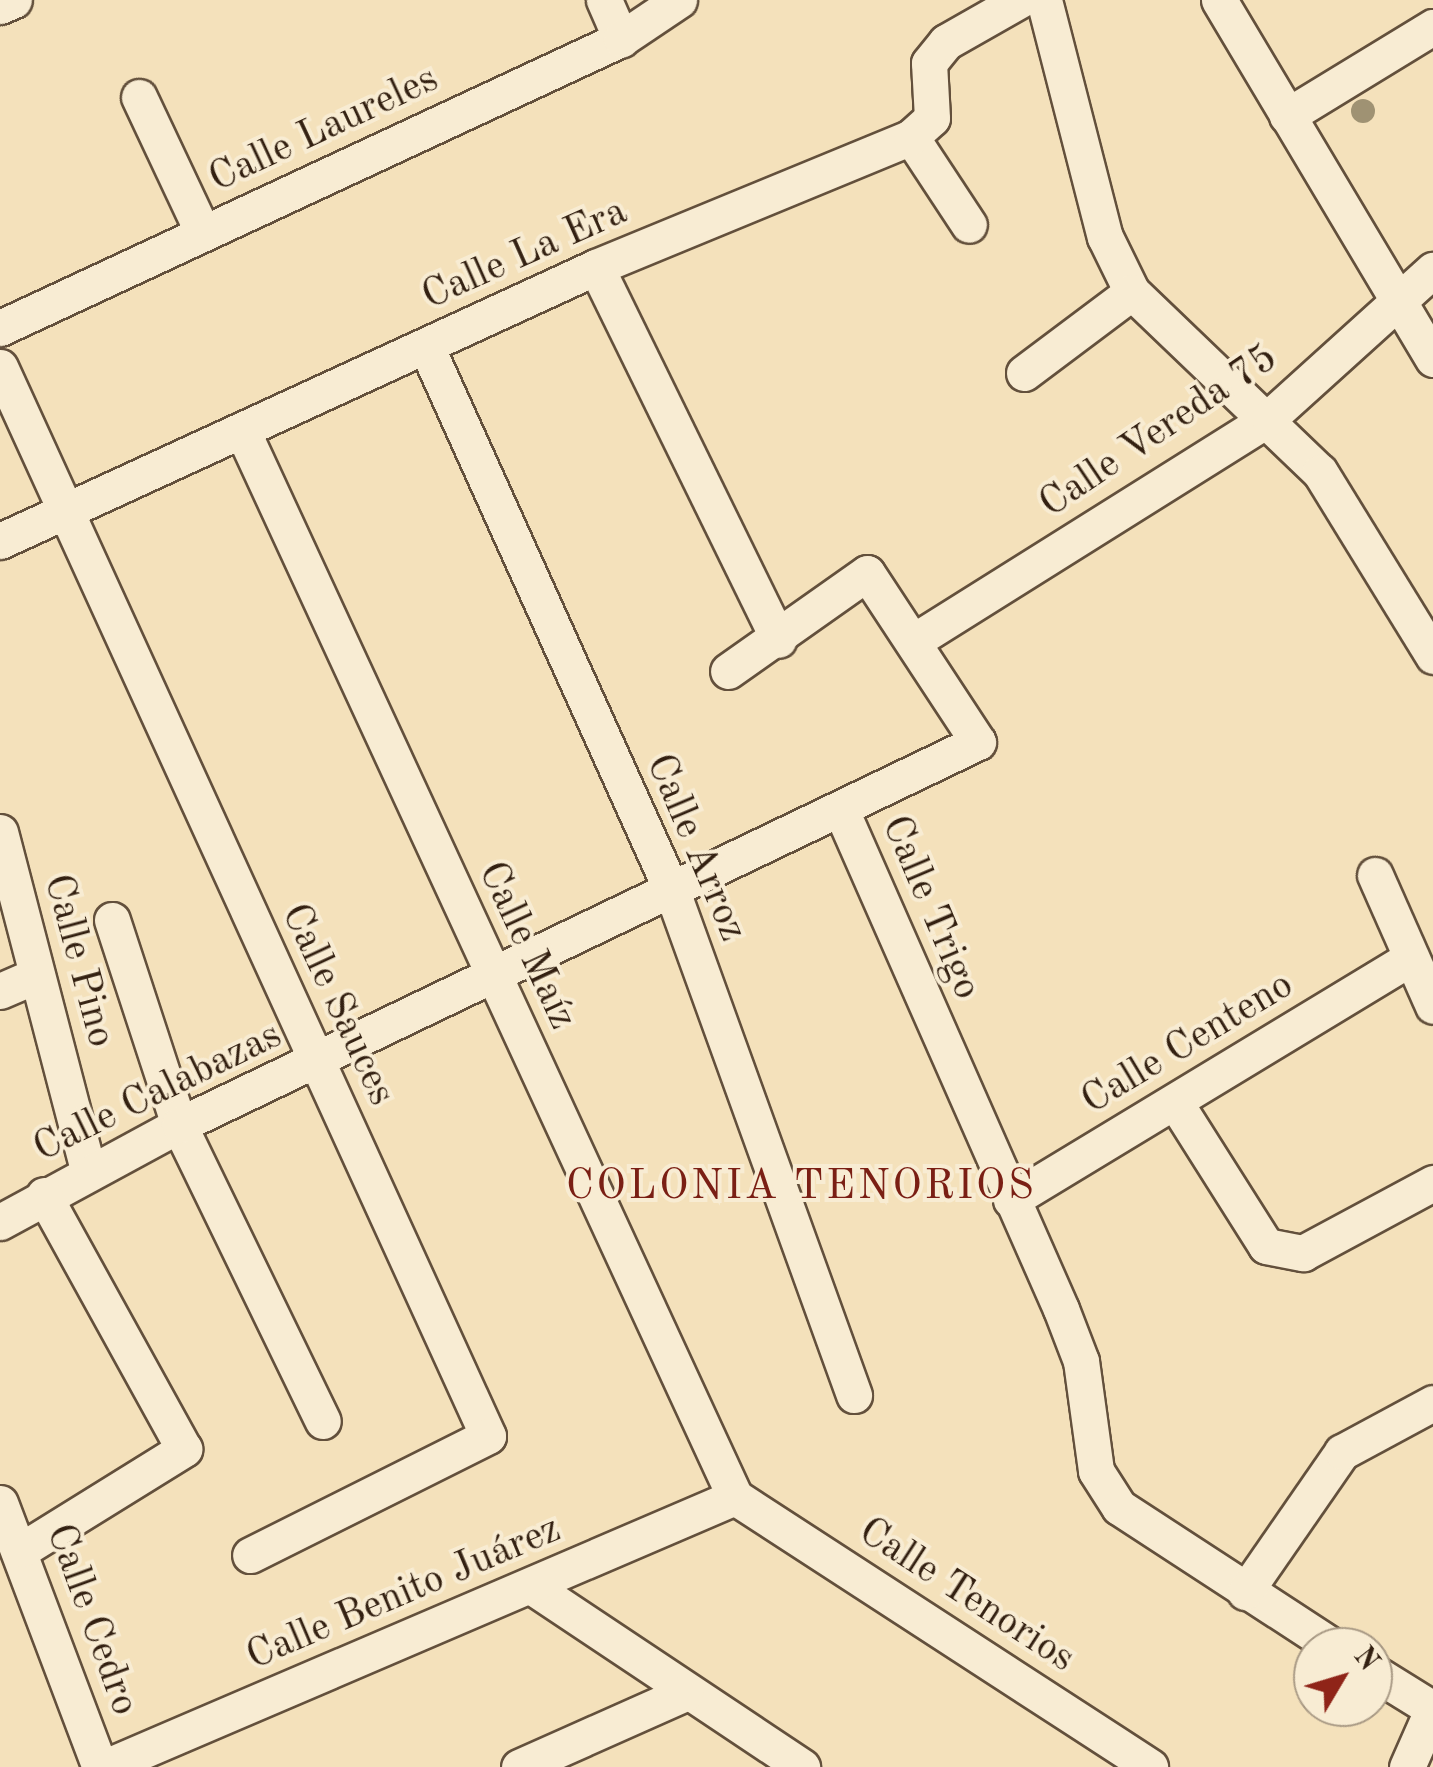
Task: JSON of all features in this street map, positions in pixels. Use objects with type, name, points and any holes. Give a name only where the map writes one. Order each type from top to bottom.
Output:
[{"type":"street","points":[[0,6],[14,0]]},
{"type":"street","points":[[604,0],[621,39]]},
{"type":"street","name":"Calle Laureles","points":[[0,328],[621,39],[680,0]]},
{"type":"street","points":[[969,226],[912,137],[932,118],[929,63],[946,42],[1020,0]]},
{"type":"street","points":[[1044,0],[1106,237],[1132,292],[1269,418],[1320,472],[1433,656]]},
{"type":"street","points":[[1220,0],[1433,360]]},
{"type":"street","points":[[1287,116],[1433,27]]},
{"type":"street","points":[[138,97],[203,233]]},
{"type":"street","name":"Calle La Era","points":[[0,542],[596,267],[912,137]]},
{"type":"street","points":[[596,267],[778,640],[728,671]]},
{"type":"street","name":"Calle Vereda 75","points":[[914,641],[1269,418],[1400,308],[1433,270]]},
{"type":"street","points":[[1024,373],[1132,292]]},
{"type":"street","name":"Calle Arroz","points":[[426,346],[672,891],[854,1395]]},
{"type":"street","name":"Calle Sauces","points":[[0,367],[61,514],[488,1436],[250,1555]]},
{"type":"street","name":"Calle Maíz","points":[[242,430],[735,1497]]},
{"type":"street","name":"Calle Trigo","points":[[778,640],[867,573],[978,742],[841,810],[1081,1361],[1096,1470],[1118,1508],[1302,1627]]},
{"type":"street","name":"Calle Calabazas","points":[[0,1222],[88,1170],[179,1125],[318,1063],[841,810]]},
{"type":"street","name":"Calle Pino","points":[[0,832],[88,1170]]},
{"type":"street","points":[[1375,875],[1408,960],[1433,1006]]},
{"type":"street","points":[[112,920],[179,1125],[322,1422]]},
{"type":"street","name":"Calle Centeno","points":[[1011,1200],[1408,960]]},
{"type":"street","points":[[0,990],[37,974]]},
{"type":"street","points":[[1175,1102],[1266,1246],[1303,1253],[1433,1183]]},
{"type":"street","points":[[23,1550],[184,1449],[44,1195]]},
{"type":"street","points":[[1245,1592],[1342,1452],[1433,1403]]},
{"type":"street","name":"Calle Benito Juárez","points":[[103,1767],[735,1497]]},
{"type":"street","name":"Calle Tenorios","points":[[735,1497],[1150,1767]]},
{"type":"street","name":"Calle Cedro","points":[[0,1503],[23,1550],[103,1767]]},
{"type":"street","points":[[532,1586],[686,1693],[802,1767]]},
{"type":"street","points":[[1393,1684],[1433,1709],[1408,1767]]},
{"type":"street","points":[[519,1767],[686,1693]]},
{"type":"district","name":"COLONIA TENORIOS","points":[[801,1187]]}]
